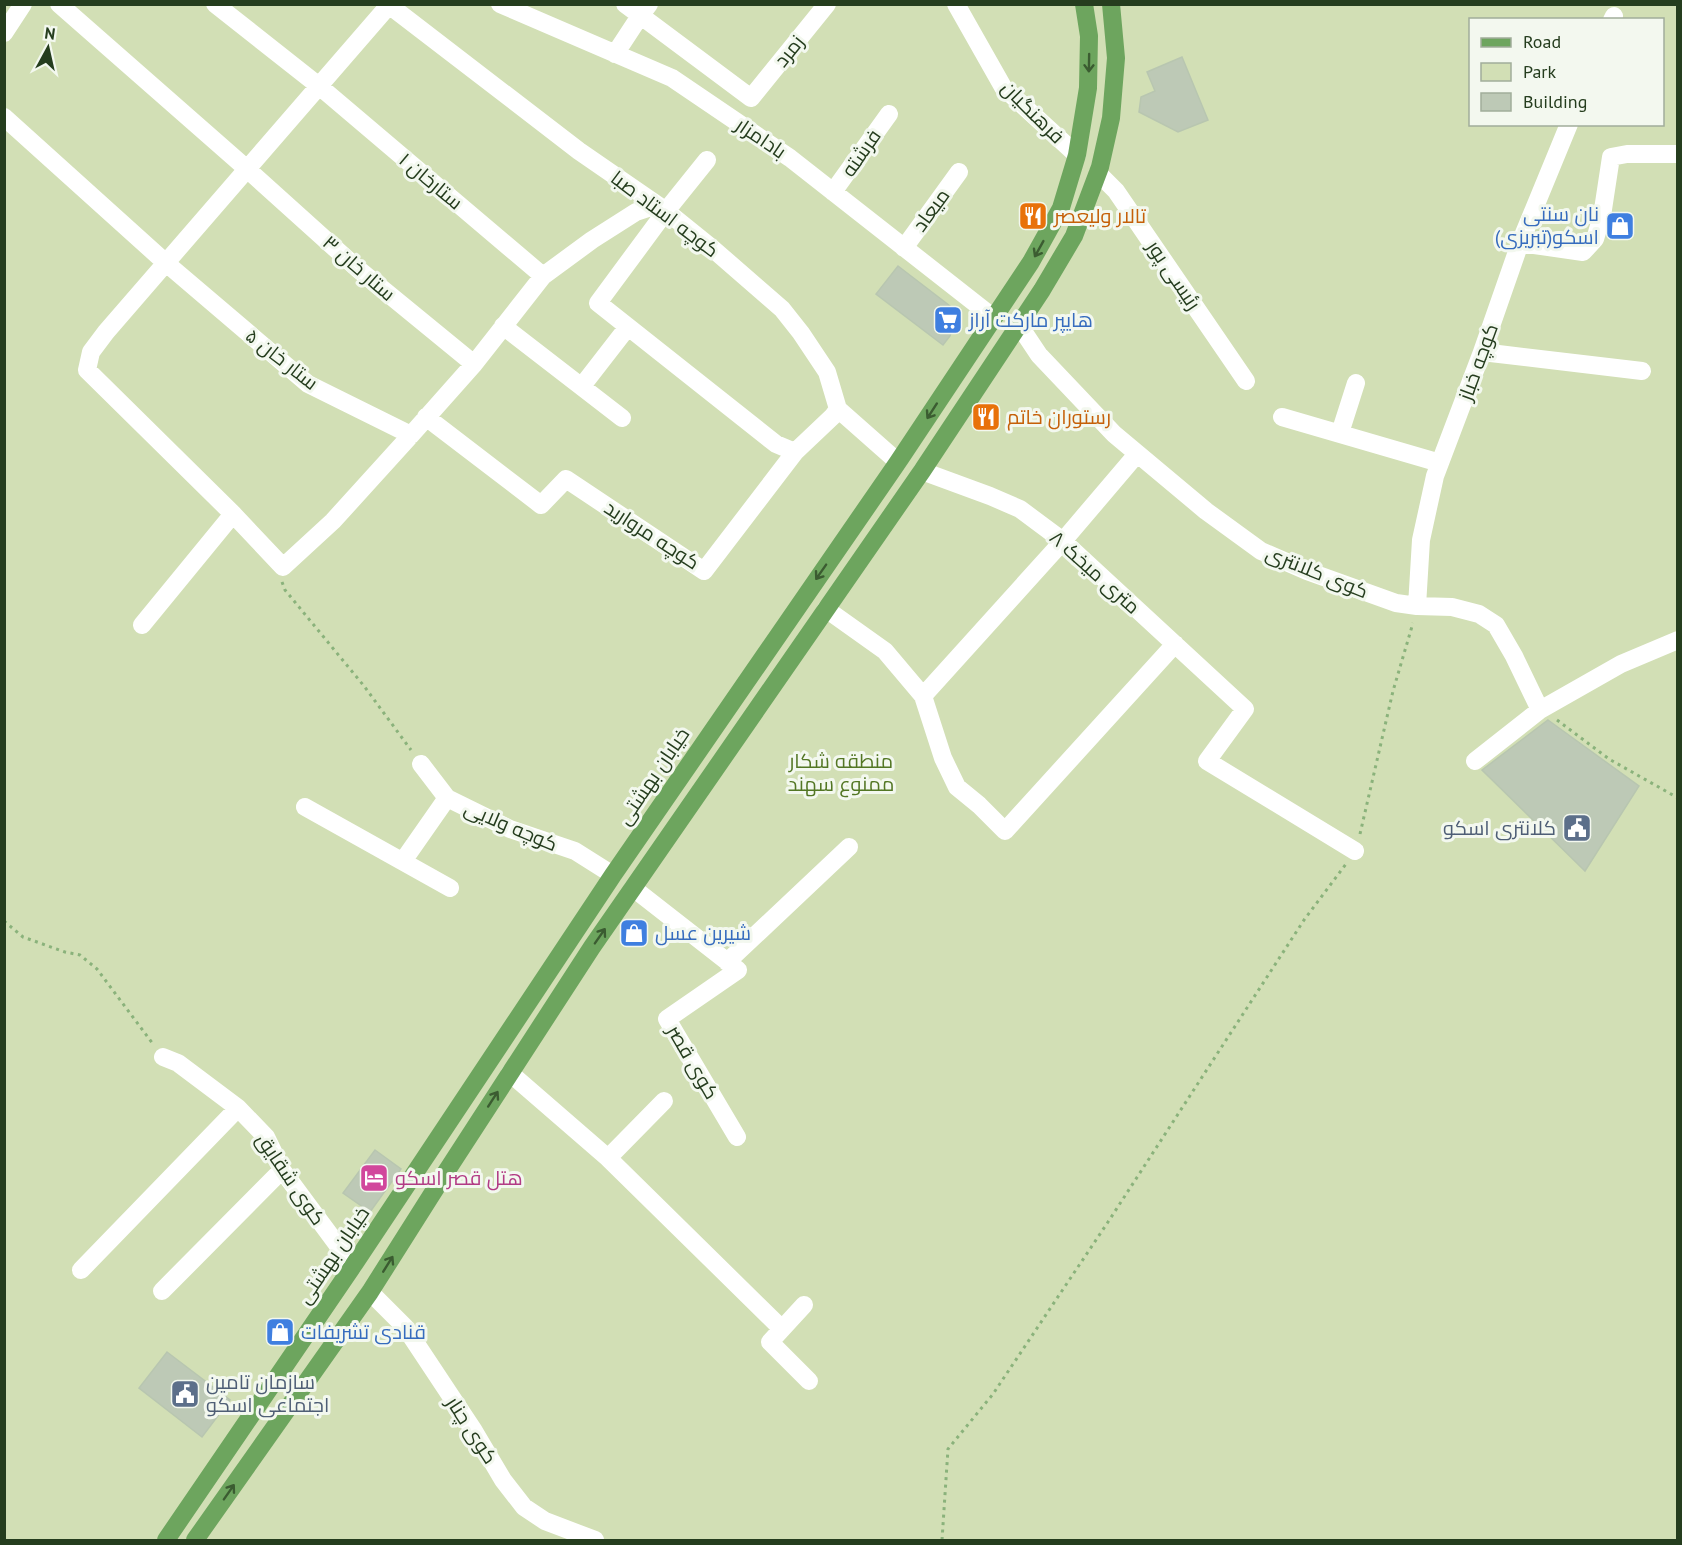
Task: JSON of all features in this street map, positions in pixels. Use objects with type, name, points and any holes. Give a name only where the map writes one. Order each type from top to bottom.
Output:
[{"type":"main road","name":"خیابان بهشتی","points":[[166,1540],[353,1266],[613,875],[898,462],[1031,262],[1061,208],[1077,155],[1088,88],[1089,36],[1084,4]]},
{"type":"main road","points":[[195,1540],[370,1292],[592,947],[922,471],[1042,290],[1074,236],[1098,173],[1111,118],[1116,58],[1110,4]]},
{"type":"main road","points":[[1006,344],[998,350],[991,349],[984,340],[994,318],[1011,300],[1021,304],[1023,310],[1021,322]]},
{"type":"street","points":[[4,33],[23,4]]},
{"type":"street","name":"ستار خان ۳","points":[[59,4],[358,269],[474,364]]},
{"type":"street","name":"ستارخان ۱","points":[[215,4],[320,86],[543,276]]},
{"type":"street","name":"بادامزار","points":[[500,4],[672,78],[790,158],[994,318]]},
{"type":"street","name":"زمرد","points":[[638,8],[751,98],[826,4]]},
{"type":"street","name":"فرهنگیان","points":[[956,4],[1003,87],[1077,155]]},
{"type":"street","points":[[390,5],[106,332],[91,352],[87,370],[233,514],[283,567],[333,521],[411,435],[474,364],[543,276],[592,240],[636,212],[661,208]]},
{"type":"street","name":"کوچه استاد صبا","points":[[390,5],[579,151],[661,208],[714,249],[782,309],[827,372],[838,409]]},
{"type":"street","points":[[615,54],[638,8]]},
{"type":"street","name":"فرشته","points":[[833,192],[889,114]]},
{"type":"street","name":"ستار خان ۵","points":[[4,117],[166,263],[308,384],[411,435]]},
{"type":"street","name":"کوچه خباز","points":[[1418,606],[1421,540],[1435,476],[1520,243],[1568,126]]},
{"type":"street","points":[[1520,243],[1583,252],[1595,238],[1602,216],[1611,157],[1627,154],[1677,153]]},
{"type":"street","points":[[707,160],[661,208],[598,303],[776,444],[795,452],[838,409],[898,462]]},
{"type":"street","name":"میعاد","points":[[904,249],[959,172]]},
{"type":"street","name":"رئیسی پور","points":[[1098,173],[1116,191],[1246,381]]},
{"type":"street","name":"کوی کلانتری","points":[[1021,322],[1039,356],[1114,434],[1206,511],[1261,551],[1307,571],[1396,603],[1452,607],[1479,614],[1496,625],[1540,710]]},
{"type":"street","points":[[503,326],[622,418]]},
{"type":"street","points":[[582,386],[627,328]]},
{"type":"street","points":[[1482,352],[1642,371]]},
{"type":"street","points":[[1340,434],[1356,383]]},
{"type":"street","name":"کوچه مروارید","points":[[426,417],[541,505],[566,479],[704,570],[795,452]]},
{"type":"street","points":[[1282,417],[1440,463]]},
{"type":"street","points":[[923,696],[1063,541],[1137,454]]},
{"type":"street","name":"۸ متری میخک","points":[[922,471],[1020,509],[1063,541],[1245,709],[1207,761],[1355,851]]},
{"type":"street","points":[[142,625],[233,514]]},
{"type":"street","points":[[826,609],[885,651],[923,696],[943,758],[957,787],[1005,831],[1175,644]]},
{"type":"street","points":[[1475,761],[1540,710],[1621,664],[1677,640]]},
{"type":"street","name":"کوچه ولایی","points":[[421,764],[447,798],[510,829],[575,851],[613,875]]},
{"type":"street","points":[[403,861],[447,798]]},
{"type":"street","points":[[305,807],[450,888]]},
{"type":"street","points":[[633,888],[727,962],[849,847]]},
{"type":"street","name":"کوی قصر","points":[[727,962],[738,970],[667,1019],[738,1137]]},
{"type":"street","name":"کوی شقایق","points":[[164,1058],[178,1063],[237,1108],[266,1137],[282,1170],[353,1266]]},
{"type":"street","points":[[510,1073],[608,1158],[782,1329]]},
{"type":"street","points":[[608,1158],[664,1101]]},
{"type":"street","points":[[81,1270],[237,1108]]},
{"type":"street","points":[[162,1291],[282,1170]]},
{"type":"street","name":"کوی چنار","points":[[370,1292],[405,1327],[474,1431],[503,1480],[524,1507],[545,1521],[595,1540]]},
{"type":"street","points":[[804,1305],[770,1342],[809,1381]]},
{"type":"path","points":[[283,567],[281,579],[285,590],[364,686],[421,764]]},
{"type":"path","points":[[942,1540],[948,1449],[993,1394],[1304,920],[1355,851],[1363,826],[1393,691],[1418,606]]},
{"type":"path","points":[[1540,710],[1565,724],[1609,759],[1677,798]]},
{"type":"path","points":[[4,921],[22,937],[80,955],[97,969],[164,1058]]},
{"type":"green space","name":"منطقه شکار ممنوع سهند","points":[[5,5],[1677,5],[1677,1540],[5,1540]]},
{"type":"building","points":[[1182,57],[1208,120],[1178,132],[1139,112],[1141,97],[1155,91],[1147,72]]},
{"type":"building","points":[[898,266],[950,306],[954,314],[953,326],[950,336],[943,345],[876,294]]},
{"type":"building","name":"کلانتری اسکو","points":[[1548,720],[1639,786],[1585,871],[1482,770]]},
{"type":"building","name":"هتل قصر اسکو","points":[[375,1150],[401,1169],[370,1212],[343,1193]]},
{"type":"building","name":"سازمان تامین اجتماعی اسکو","points":[[167,1352],[230,1400],[202,1437],[139,1388]]},
{"type":"place","name":"تالار ولیعصر","points":[[1033,216]]},
{"type":"place","name":"نان سنتی اسکو(تبریزی)","points":[[1620,226]]},
{"type":"place","name":"هایپر مارکت آراز","points":[[948,320]]},
{"type":"place","name":"رستوران خاتم","points":[[986,417]]},
{"type":"place","name":"کلانتری اسکو","points":[[1577,828]]},
{"type":"place","name":"شیرین عسل","points":[[634,933]]},
{"type":"place","name":"هتل قصر اسکو","points":[[374,1178]]},
{"type":"place","name":"قنادی تشریفات","points":[[280,1332]]},
{"type":"place","name":"سازمان تامین اجتماعی اسکو","points":[[185,1394]]}]
